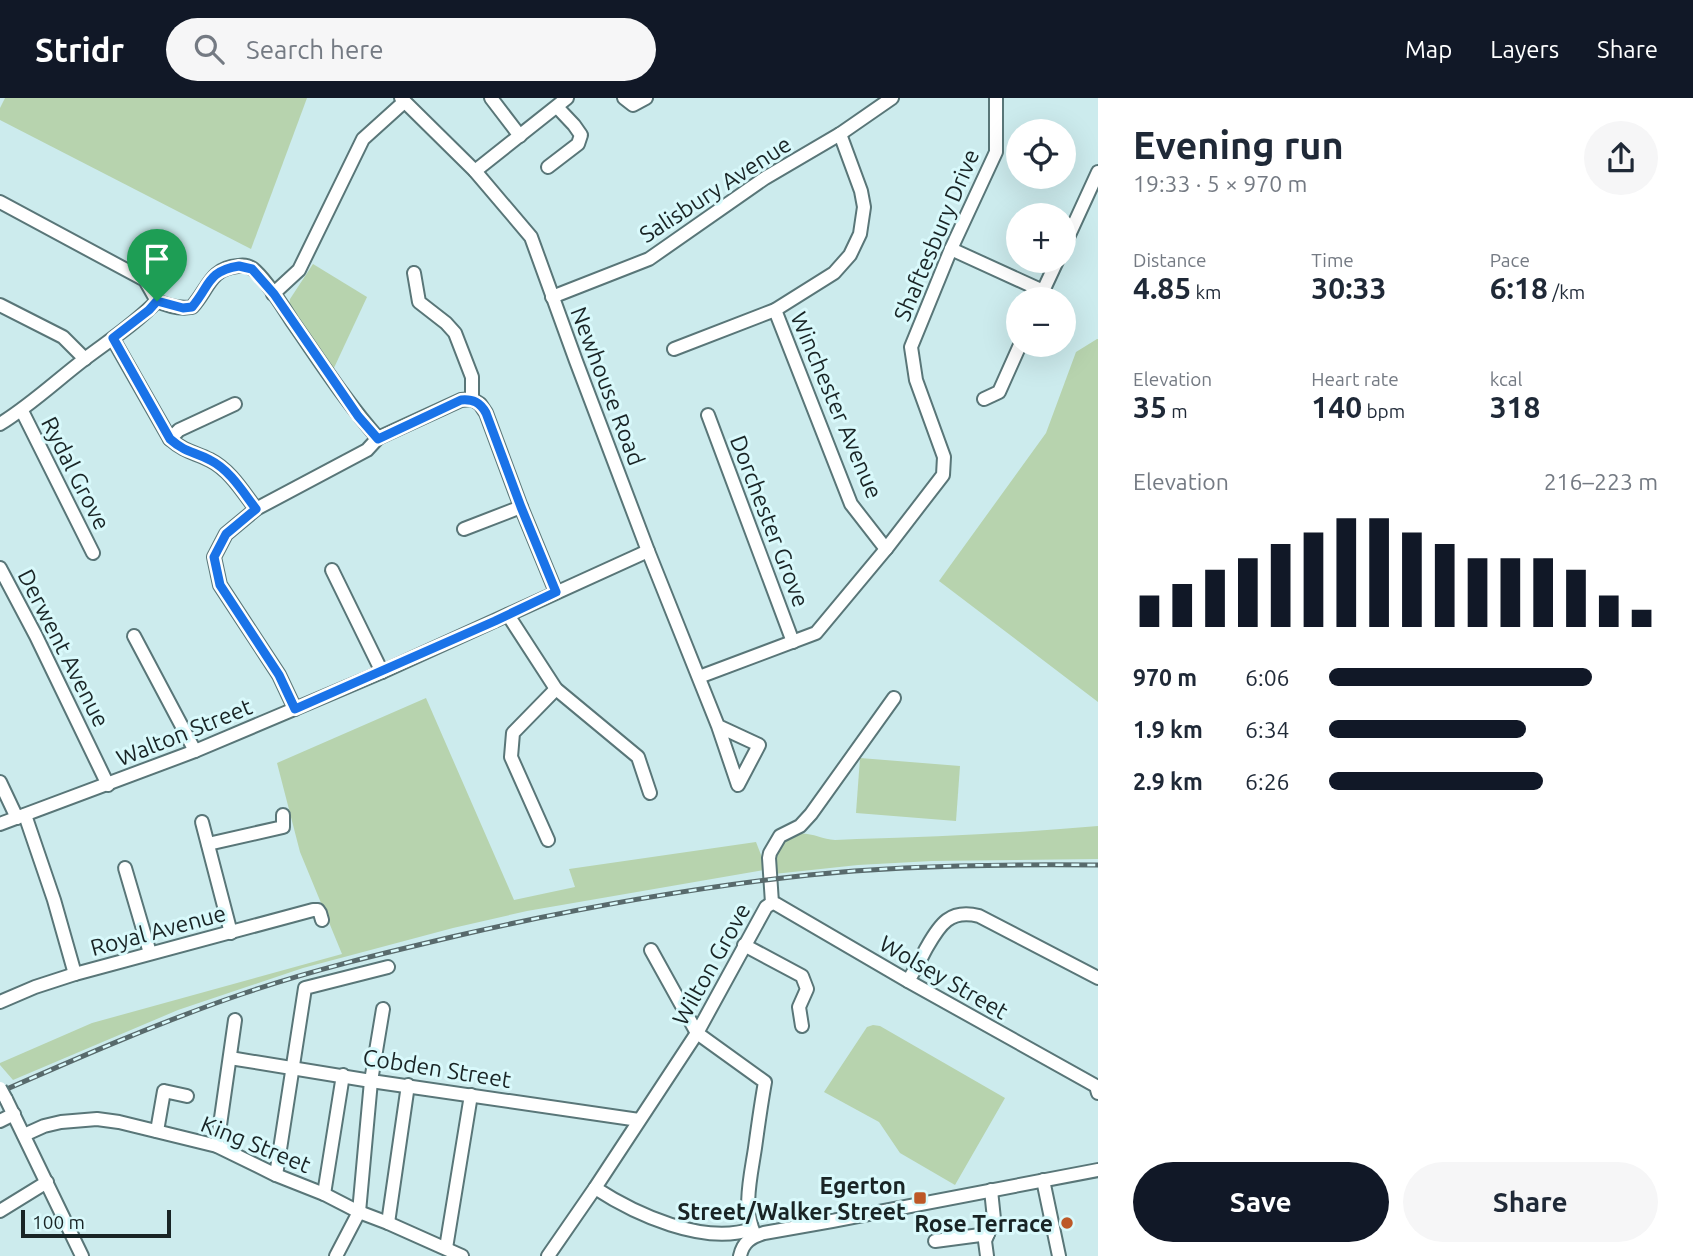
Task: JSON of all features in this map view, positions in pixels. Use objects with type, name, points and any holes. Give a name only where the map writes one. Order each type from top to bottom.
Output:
[{"type":"street","points":[[491,98],[520,136]]},
{"type":"street","points":[[624,98],[633,105],[646,98]]},
{"type":"street","name":"Salisbury Avenue","points":[[552,297],[649,260],[765,178],[840,134],[892,98]]},
{"type":"street","name":"Shaftesbury Drive","points":[[699,677],[816,633],[943,475],[944,457],[916,380],[911,347],[951,249],[996,152],[996,98]]},
{"type":"street","points":[[274,294],[299,270],[363,139],[402,100]]},
{"type":"street","name":"Newhouse Road","points":[[402,100],[475,170],[531,237],[648,551],[718,726]]},
{"type":"street","points":[[475,170],[562,102],[581,135],[578,144],[548,167]]},
{"type":"street","points":[[674,349],[775,310],[834,273],[850,255],[860,234],[864,207],[862,191],[840,134]]},
{"type":"street","points":[[1076,220],[1098,172]]},
{"type":"street","points":[[0,202],[145,280],[157,301],[183,308],[192,307],[214,276],[228,268],[239,266],[252,269],[274,294],[358,416],[378,439]]},
{"type":"street","points":[[951,249],[1026,287]]},
{"type":"street","points":[[414,274],[419,302],[456,333],[472,377],[472,399]]},
{"type":"street","points":[[0,424],[22,411],[157,301]]},
{"type":"street","points":[[0,305],[63,337],[85,359]]},
{"type":"street","points":[[410,311],[423,306]]},
{"type":"street","name":"Winchester Avenue","points":[[775,310],[851,504],[886,549]]},
{"type":"street","points":[[113,338],[170,439],[181,449],[209,459],[221,467],[256,509]]},
{"type":"street","points":[[984,399],[999,392],[1015,357]]},
{"type":"street","points":[[295,709],[279,675],[220,585],[214,557],[226,534],[256,509],[367,450],[378,439],[461,400],[472,399],[481,404],[486,413],[556,592]]},
{"type":"street","points":[[170,439],[179,430],[235,404]]},
{"type":"street","name":"Rydal Grove","points":[[22,411],[93,553]]},
{"type":"street","name":"Dorchester Grove","points":[[708,415],[793,642]]},
{"type":"street","points":[[464,529],[521,507]]},
{"type":"street","name":"Walton Street","points":[[0,824],[108,785],[295,709],[648,551]]},
{"type":"street","name":"Derwent Avenue","points":[[0,568],[108,785]]},
{"type":"street","points":[[332,570],[382,672]]},
{"type":"street","points":[[508,615],[556,689],[638,757],[650,793]]},
{"type":"street","points":[[134,636],[195,751]]},
{"type":"street","points":[[548,841],[511,757],[513,733],[556,689]]},
{"type":"street","name":"Wilton Grove","points":[[548,1256],[697,1033],[744,944],[766,906],[772,903],[768,858],[772,848],[780,836],[805,822],[894,698]]},
{"type":"street","points":[[0,782],[21,816],[54,901],[75,975]]},
{"type":"street","points":[[208,844],[283,827],[283,815]]},
{"type":"street","points":[[202,822],[231,933]]},
{"type":"street","points":[[125,868],[150,953]]},
{"type":"street","name":"Wolsey Street","points":[[772,903],[1097,1090]]},
{"type":"street","name":"Royal Avenue","points":[[0,1002],[26,990],[75,975],[313,910],[318,910],[322,920]]},
{"type":"street","points":[[908,981],[941,924],[954,916],[966,914],[979,916],[1098,978]]},
{"type":"street","points":[[744,944],[802,976],[807,989],[799,1007],[802,1026]]},
{"type":"street","points":[[651,950],[697,1033],[765,1082],[750,1186],[749,1214],[753,1233]]},
{"type":"street","points":[[276,1175],[304,988],[388,967]]},
{"type":"street","points":[[336,1256],[359,1212],[371,1081],[383,1009]]},
{"type":"street","points":[[218,1146],[235,1020]]},
{"type":"street","name":"Cobden Street","points":[[230,1058],[639,1120]]},
{"type":"street","points":[[324,1194],[342,1075]]},
{"type":"street","points":[[388,1223],[408,1085]]},
{"type":"street","points":[[157,1131],[164,1091],[187,1096]]},
{"type":"street","points":[[3,1093],[82,1256]]},
{"type":"street","points":[[446,1248],[471,1094]]},
{"type":"street","points":[[0,1121],[14,1114]]},
{"type":"street","name":"King Street","points":[[24,1135],[61,1122],[97,1119],[218,1146],[276,1175],[462,1256]]},
{"type":"street","points":[[595,1188],[618,1203],[661,1220],[709,1233],[738,1234],[1098,1170]]},
{"type":"street","points":[[1043,1180],[1059,1256]]},
{"type":"street","points":[[0,1211],[47,1182]]},
{"type":"street","points":[[987,1256],[985,1241],[994,1219],[991,1190]]},
{"type":"street","points":[[740,1256],[742,1247],[753,1233]]},
{"type":"street","points":[[934,1241],[988,1234]]},
{"type":"green space","points":[[5,98],[307,98],[251,249],[0,120],[0,108]]},
{"type":"green space","points":[[313,264],[367,297],[333,370],[289,305],[290,299]]},
{"type":"green space","points":[[1098,339],[1098,702],[939,581],[1046,433],[1076,352]]},
{"type":"green space","points":[[426,698],[514,900],[575,887],[569,869],[756,842],[764,870],[527,911],[303,968],[178,1010],[13,1080],[0,1063],[92,1023],[342,954],[300,852],[277,763]]},
{"type":"green space","points":[[860,758],[960,766],[956,821],[856,813]]},
{"type":"green space","points":[[1098,826],[1098,859],[932,861],[774,874],[777,848],[784,840],[800,834],[838,840]]},
{"type":"green space","points":[[880,1026],[1005,1098],[955,1185],[900,1153],[879,1122],[824,1092],[867,1027]]},
{"type":"railway","points":[[0,1092],[150,1028],[268,985],[375,955],[544,917],[676,893],[809,875],[953,866],[1098,865]]},
{"type":"place","name":"Egerton Street/Walker Street","points":[[920,1198]]},
{"type":"place","name":"Rose Terrace","points":[[1067,1223]]},
{"type":"route","points":[[239,266],[252,269],[274,294],[358,416],[378,439],[461,400],[476,401],[484,408],[556,592],[295,709],[279,675],[220,585],[214,557],[226,534],[256,509],[221,467],[209,459],[181,449],[170,439],[113,338],[157,301],[183,308],[192,307],[217,273],[239,266]]}]
